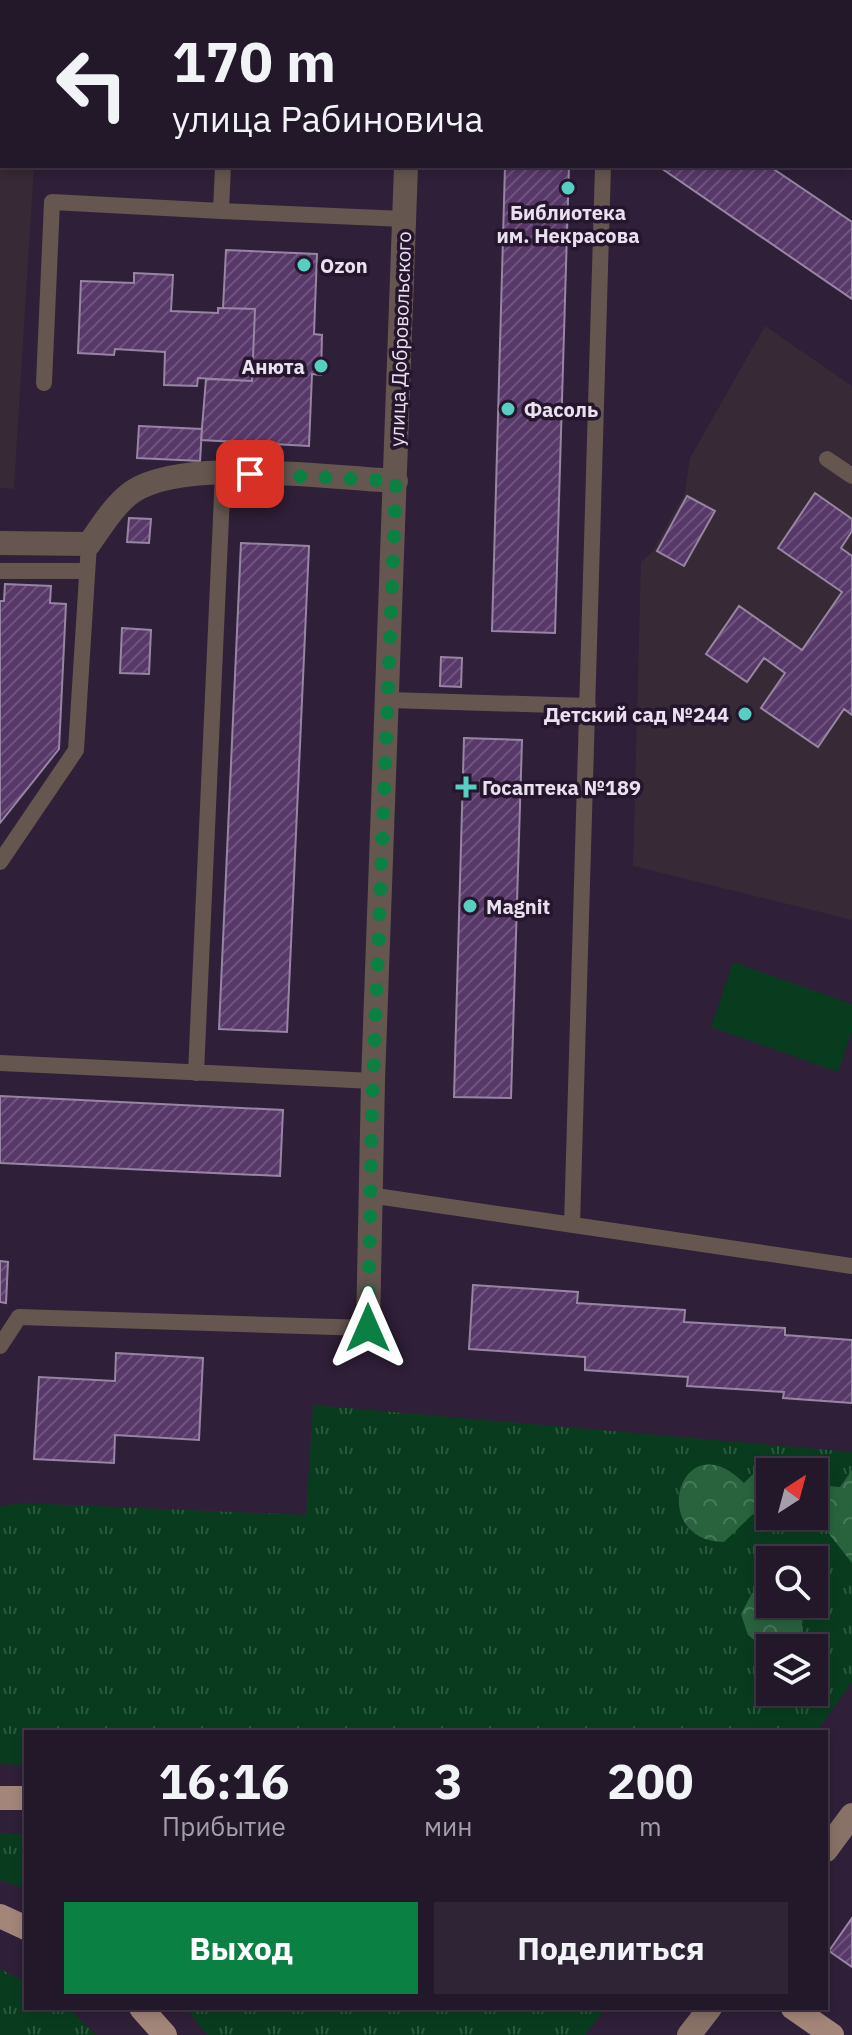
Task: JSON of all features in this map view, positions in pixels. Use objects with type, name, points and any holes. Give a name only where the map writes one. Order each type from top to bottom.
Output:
[{"type":"main road","points":[[0,1798],[24,1798]]},
{"type":"main road","points":[[828,1847],[852,1815]]},
{"type":"main road","points":[[0,1916],[24,1927]]},
{"type":"main road","points":[[143,2010],[165,2035]]},
{"type":"main road","points":[[689,2035],[708,2010]]},
{"type":"main road","points":[[796,2010],[832,2035]]},
{"type":"street","name":"улица Добровольского","points":[[368,1328],[369,1195],[406,168]]},
{"type":"street","points":[[0,543],[89,544],[131,492],[168,476],[223,473],[396,481]]},
{"type":"lane","points":[[221,211],[223,168]]},
{"type":"lane","points":[[572,1225],[603,168]]},
{"type":"lane","points":[[44,383],[52,202],[404,219]]},
{"type":"lane","points":[[827,459],[852,476]]},
{"type":"lane","points":[[196,1073],[223,473]]},
{"type":"lane","points":[[0,862],[76,750],[89,544]]},
{"type":"lane","points":[[0,571],[87,571]]},
{"type":"lane","points":[[389,700],[588,706]]},
{"type":"lane","points":[[0,1063],[373,1081]]},
{"type":"lane","points":[[369,1195],[852,1266]]},
{"type":"lane","points":[[0,1315],[368,1328]]},
{"type":"lane","points":[[0,1346],[19,1317]]},
{"type":"shaded area","points":[[0,168],[34,168],[14,489],[0,488]]},
{"type":"shaded area","name":"Детский сад №244","points":[[765,326],[852,386],[852,920],[633,866],[641,562],[652,552],[685,493],[690,458]]},
{"type":"green space","points":[[733,962],[852,1004],[852,1031],[838,1072],[711,1027]]},
{"type":"green space","points":[[313,1405],[852,1452],[852,1682],[817,1730],[24,1730],[24,1765],[0,1764],[0,1506],[23,1503],[306,1515]]},
{"type":"green space","points":[[703,1465],[722,1467],[744,1483],[756,1471],[756,1513],[724,1542],[700,1537],[685,1523],[679,1506],[681,1488],[689,1473]]},
{"type":"green space","points":[[852,1470],[852,1563],[826,1530],[828,1486],[840,1487]]},
{"type":"green space","points":[[756,1592],[756,1618],[803,1618],[801,1634],[756,1634],[756,1641],[748,1635],[741,1614],[752,1593]]},
{"type":"green space","points":[[0,1833],[24,1834],[24,1888],[0,1880]]},
{"type":"green space","points":[[0,1969],[24,1981],[24,2010],[70,2010],[96,2035],[0,2035]]},
{"type":"green space","points":[[188,2010],[604,2010],[585,2035],[207,2035]]},
{"type":"building","points":[[505,168],[569,168],[555,633],[492,631]]},
{"type":"building","points":[[661,168],[772,168],[852,222],[852,299]]},
{"type":"building","points":[[226,250],[317,254],[314,334],[322,335],[321,375],[312,374],[309,446],[201,440],[206,379],[252,381],[255,309],[223,308]]},
{"type":"building","points":[[134,273],[173,275],[171,311],[218,313],[218,308],[255,309],[252,381],[198,378],[197,386],[164,385],[165,352],[115,349],[114,355],[78,353],[81,281],[134,283]]},
{"type":"building","points":[[139,426],[202,429],[200,461],[137,458]]},
{"type":"building","points":[[815,493],[852,519],[852,531],[841,548],[852,556],[852,715],[844,709],[818,747],[761,708],[785,673],[764,658],[747,682],[706,654],[739,606],[802,650],[842,592],[778,548]]},
{"type":"building","points":[[687,496],[715,511],[684,566],[657,551]]},
{"type":"building","points":[[129,518],[151,519],[149,543],[127,542]]},
{"type":"building","points":[[241,543],[309,546],[287,1032],[219,1029]]},
{"type":"building","points":[[5,584],[51,586],[50,603],[66,604],[59,749],[0,823],[0,601],[4,601]]},
{"type":"building","points":[[122,628],[151,630],[149,674],[120,673]]},
{"type":"building","points":[[441,657],[462,658],[461,687],[440,686]]},
{"type":"building","points":[[464,738],[522,740],[511,1098],[454,1097]]},
{"type":"building","points":[[0,1096],[283,1110],[280,1176],[0,1163]]},
{"type":"building","points":[[0,1261],[8,1262],[6,1303],[0,1302]]},
{"type":"building","points":[[473,1285],[578,1292],[577,1303],[685,1310],[684,1322],[785,1328],[785,1335],[852,1340],[852,1403],[783,1398],[784,1392],[687,1386],[688,1377],[585,1370],[585,1357],[469,1349]]},
{"type":"building","points":[[116,1353],[203,1358],[199,1440],[115,1435],[114,1463],[34,1459],[39,1377],[115,1381]]},
{"type":"building","points":[[852,1918],[852,1967],[829,1951]]},
{"type":"place","name":"Библиотека им. Некрасова","points":[[568,188]]},
{"type":"place","name":"Ozon","points":[[304,265]]},
{"type":"place","name":"Анюта","points":[[321,366]]},
{"type":"place","name":"Фасоль","points":[[508,409]]},
{"type":"place","name":"Детский сад №244","points":[[745,714]]},
{"type":"place","name":"Госаптека №189","points":[[466,787]]},
{"type":"place","name":"Magnit","points":[[470,906]]},
{"type":"route","points":[[250,474],[396,481],[369,1195],[368,1328]]}]
